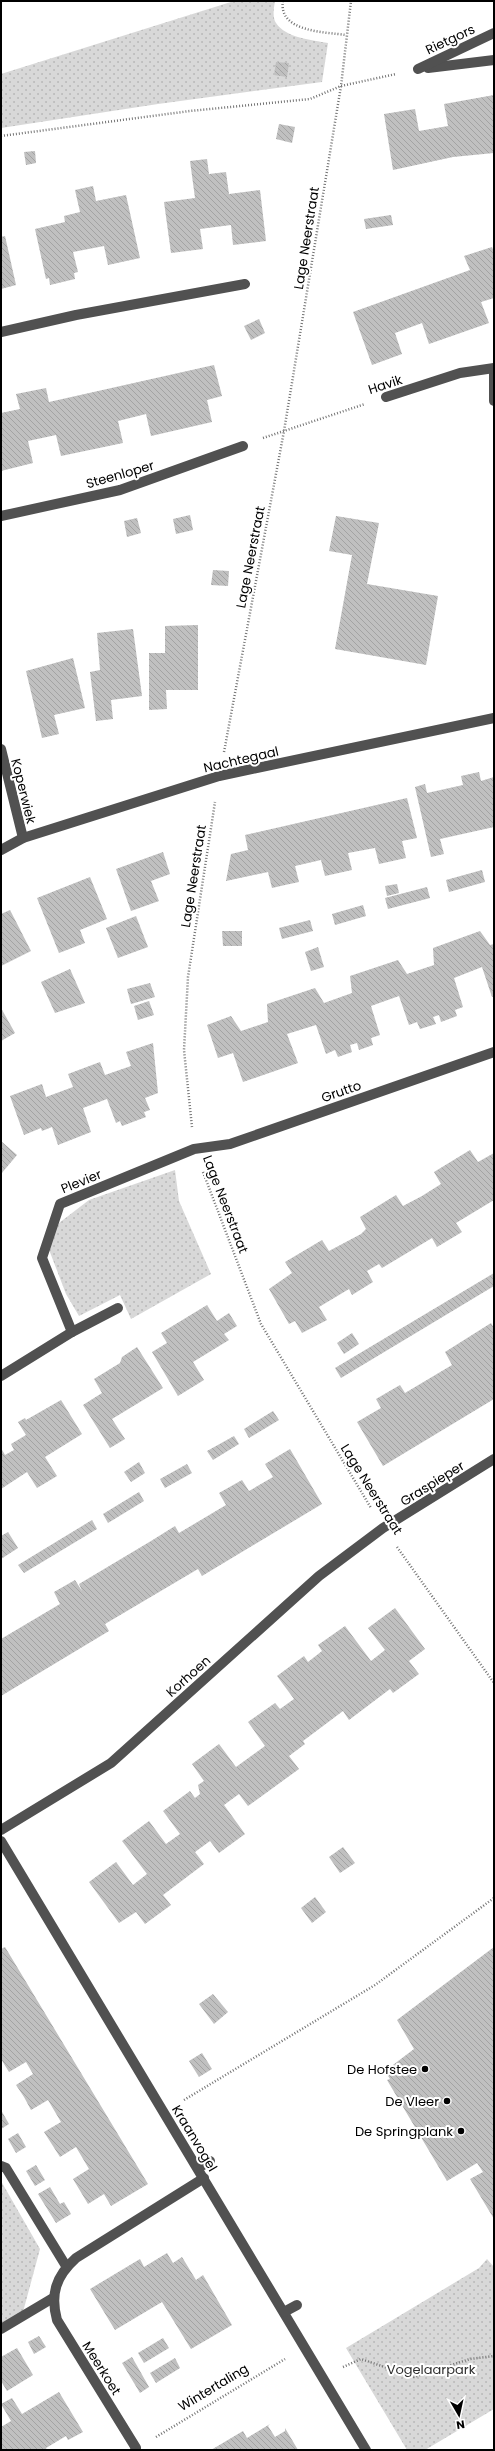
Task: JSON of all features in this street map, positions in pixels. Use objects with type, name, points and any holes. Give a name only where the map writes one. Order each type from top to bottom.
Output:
[{"type":"street","name":"Rietgors","points":[[418,69],[494,33]]},
{"type":"street","name":"Rietgors","points":[[418,69],[494,60]]},
{"type":"street","points":[[1,332],[76,315],[245,284]]},
{"type":"street","name":"Havik","points":[[386,397],[460,373],[494,368]]},
{"type":"street","points":[[494,374],[494,401]]},
{"type":"street","name":"Steenloper","points":[[1,516],[120,490],[243,446]]},
{"type":"street","name":"Nachtegaal","points":[[1,850],[23,838],[219,776],[494,718]]},
{"type":"street","name":"Koperwiek","points":[[1,749],[23,838]]},
{"type":"street","name":"Grutto","points":[[194,1149],[230,1144],[494,1052]]},
{"type":"street","name":"Plevier","points":[[72,1332],[42,1258],[60,1204],[194,1149]]},
{"type":"street","points":[[1,1376],[72,1332],[118,1308]]},
{"type":"street","name":"Graspieper","points":[[383,1528],[494,1459]]},
{"type":"street","name":"Korhoen","points":[[1,1830],[111,1763],[319,1576],[383,1528]]},
{"type":"street","name":"Kraanvogel","points":[[1,1841],[366,2450]]},
{"type":"street","points":[[198,2168],[210,2161]]},
{"type":"street","points":[[1,2166],[6,2168],[66,2266]]},
{"type":"street","name":"Meerkoet","points":[[136,2449],[57,2320],[53,2298],[59,2276],[66,2266],[76,2258],[204,2178]]},
{"type":"street","points":[[1,2329],[53,2298]]},
{"type":"street","points":[[284,2312],[297,2304]]},
{"type":"path","points":[[283,1],[286,17],[295,26],[346,35]]},
{"type":"path","name":"Lage Neerstraat","points":[[351,1],[341,86],[284,431],[219,776],[188,977],[184,1050],[194,1149],[261,1324],[383,1528],[494,1683]]},
{"type":"path","name":"Rietgors","points":[[1,136],[190,111],[310,99],[341,86],[418,69]]},
{"type":"path","name":"Havik","points":[[284,431],[386,397]]},
{"type":"path","points":[[164,2112],[376,1985],[494,1898]]},
{"type":"path","name":"Wintertaling","points":[[136,2449],[304,2347]]},
{"type":"path","points":[[322,2375],[361,2359],[414,2377],[470,2359],[494,2356]]},
{"type":"green space","points":[[234,1],[275,1],[274,18],[280,28],[300,38],[328,43],[322,82],[158,104],[1,128],[1,74]]},
{"type":"green space","points":[[175,1170],[179,1201],[211,1274],[131,1319],[120,1295],[79,1316],[66,1294],[48,1247],[59,1223],[89,1200]]},
{"type":"green space","points":[[1,2181],[40,2249],[23,2312],[1,2323]]},
{"type":"green space","name":"Vogelaarpark","points":[[487,2259],[494,2267],[494,2409],[425,2450],[407,2450],[346,2348],[479,2268]]},
{"type":"building","points":[[276,62],[289,63],[287,77],[274,75]]},
{"type":"building","points":[[494,95],[494,153],[453,157],[393,170],[384,114],[415,109],[419,131],[448,126],[444,104]]},
{"type":"building","points":[[279,124],[295,127],[292,143],[276,139]]},
{"type":"building","points":[[35,151],[36,163],[26,165],[24,152]]},
{"type":"building","points":[[207,159],[209,174],[226,172],[229,194],[260,190],[266,241],[233,245],[231,225],[200,229],[203,249],[171,253],[164,202],[195,198],[190,161]]},
{"type":"building","points":[[93,186],[96,201],[126,195],[140,258],[108,265],[104,246],[73,252],[78,272],[74,273],[75,279],[50,285],[49,278],[46,279],[35,229],[65,222],[64,216],[80,212],[75,190]]},
{"type":"building","points":[[391,215],[393,225],[366,229],[364,219]]},
{"type":"building","points":[[5,236],[16,285],[1,289],[1,237]]},
{"type":"building","points":[[492,247],[494,252],[494,298],[481,302],[489,323],[429,344],[422,323],[395,333],[402,354],[372,365],[353,312],[470,270],[464,256]]},
{"type":"building","points":[[259,319],[265,333],[251,340],[244,326]]},
{"type":"building","points":[[214,365],[222,396],[207,400],[212,422],[151,436],[146,414],[118,421],[123,443],[61,456],[56,435],[28,441],[33,463],[1,471],[1,413],[20,409],[16,394],[46,388],[49,402]]},
{"type":"building","points":[[190,515],[193,530],[176,534],[173,519]]},
{"type":"building","points":[[336,516],[379,523],[367,584],[438,596],[426,665],[335,649],[352,555],[329,551]]},
{"type":"building","points":[[137,518],[141,533],[127,537],[124,521]]},
{"type":"building","points":[[213,570],[229,571],[228,586],[211,585]]},
{"type":"building","points":[[198,625],[198,690],[166,690],[167,709],[149,710],[149,653],[165,653],[165,626]]},
{"type":"building","points":[[133,629],[142,696],[111,700],[113,719],[96,721],[90,672],[100,670],[97,633]]},
{"type":"building","points":[[73,658],[85,708],[54,715],[59,734],[42,738],[26,671]]},
{"type":"building","points":[[479,772],[481,781],[494,777],[494,827],[440,839],[444,854],[431,857],[415,787],[425,784],[427,793],[463,785],[461,776]]},
{"type":"building","points":[[407,798],[417,838],[402,841],[406,858],[379,864],[375,848],[348,853],[352,870],[325,876],[321,860],[295,866],[299,882],[272,888],[268,872],[226,881],[231,854],[248,850],[245,835]]},
{"type":"building","points":[[163,852],[170,874],[151,881],[159,901],[131,911],[116,869]]},
{"type":"building","points":[[482,870],[485,882],[449,892],[446,880]]},
{"type":"building","points":[[90,877],[107,919],[80,930],[85,943],[59,953],[37,898]]},
{"type":"building","points":[[397,884],[399,893],[387,896],[385,886]]},
{"type":"building","points":[[427,887],[430,898],[388,909],[385,898]]},
{"type":"building","points":[[363,905],[366,916],[335,925],[332,914]]},
{"type":"building","points":[[10,910],[31,951],[1,966],[1,914]]},
{"type":"building","points":[[136,916],[148,947],[118,958],[106,928]]},
{"type":"building","points":[[310,920],[313,931],[282,939],[279,928]]},
{"type":"building","points":[[222,931],[242,931],[242,946],[223,946]]},
{"type":"building","points":[[480,931],[490,945],[494,944],[494,996],[492,997],[482,967],[454,978],[463,1007],[455,1010],[457,1016],[441,1022],[439,1015],[433,1017],[436,1024],[420,1029],[417,1022],[409,1025],[399,996],[371,1006],[380,1035],[371,1038],[373,1045],[359,1050],[357,1043],[350,1045],[352,1052],[338,1057],[335,1050],[326,1054],[316,1025],[287,1034],[298,1063],[243,1082],[233,1053],[218,1058],[207,1025],[231,1016],[241,1031],[268,1022],[267,1004],[315,988],[324,1003],[352,993],[350,976],[398,960],[407,974],[434,965],[433,948]]},
{"type":"building","points":[[318,947],[324,967],[311,971],[305,952]]},
{"type":"building","points":[[70,969],[85,1003],[55,1013],[41,982]]},
{"type":"building","points":[[150,983],[155,997],[131,1004],[127,989]]},
{"type":"building","points":[[149,1001],[154,1015],[138,1020],[134,1006]]},
{"type":"building","points":[[1,1008],[15,1033],[1,1041]]},
{"type":"building","points":[[153,1043],[158,1093],[145,1098],[150,1110],[144,1112],[146,1117],[122,1126],[120,1121],[116,1123],[107,1099],[83,1108],[91,1132],[58,1145],[52,1127],[42,1131],[41,1128],[24,1135],[10,1096],[42,1084],[46,1097],[73,1087],[68,1074],[100,1062],[105,1075],[131,1066],[126,1052]]},
{"type":"building","points":[[1,1141],[17,1155],[1,1174]]},
{"type":"building","points":[[470,1150],[478,1162],[494,1153],[494,1200],[456,1223],[462,1232],[437,1247],[432,1238],[382,1268],[379,1264],[367,1271],[373,1282],[352,1295],[349,1289],[319,1307],[327,1320],[302,1333],[295,1321],[289,1324],[269,1289],[292,1273],[285,1262],[322,1240],[329,1251],[361,1234],[366,1229],[360,1217],[396,1195],[403,1206],[422,1196],[441,1184],[434,1172]]},
{"type":"building","points":[[494,1273],[494,1286],[341,1378],[335,1368]]},
{"type":"building","points":[[207,1305],[217,1321],[229,1313],[237,1326],[224,1334],[229,1340],[193,1362],[204,1380],[178,1396],[152,1352],[167,1343],[161,1333]]},
{"type":"building","points":[[491,1323],[494,1328],[494,1399],[383,1466],[357,1422],[381,1408],[376,1399],[400,1385],[405,1393],[452,1365],[445,1352]]},
{"type":"building","points":[[352,1333],[359,1344],[344,1354],[337,1343]]},
{"type":"building","points":[[137,1347],[163,1388],[112,1419],[125,1439],[110,1448],[83,1405],[102,1393],[94,1379],[120,1363],[122,1357]]},
{"type":"building","points":[[61,1400],[82,1434],[45,1457],[57,1476],[37,1488],[27,1472],[1,1489],[1,1448],[5,1455],[14,1450],[11,1444],[26,1435],[18,1422],[25,1418],[26,1420]]},
{"type":"building","points":[[273,1411],[279,1420],[249,1438],[244,1429]]},
{"type":"building","points":[[234,1436],[239,1444],[213,1460],[207,1451]]},
{"type":"building","points":[[290,1449],[322,1504],[202,1576],[198,1569],[105,1624],[109,1631],[1,1696],[1,1639],[60,1604],[54,1592],[75,1580],[82,1591],[79,1584],[175,1526],[179,1533],[226,1505],[219,1493],[242,1480],[249,1491],[273,1477],[265,1464]]},
{"type":"building","points":[[139,1462],[145,1473],[131,1482],[124,1472]]},
{"type":"building","points":[[187,1464],[192,1473],[165,1488],[160,1479]]},
{"type":"building","points":[[139,1492],[144,1501],[108,1523],[103,1514]]},
{"type":"building","points":[[92,1520],[97,1529],[24,1573],[18,1565]]},
{"type":"building","points":[[8,1532],[18,1548],[1,1559],[1,1536]]},
{"type":"building","points":[[395,1608],[425,1649],[409,1661],[419,1674],[393,1693],[390,1689],[349,1720],[343,1711],[303,1741],[305,1744],[289,1756],[299,1769],[248,1806],[239,1794],[224,1805],[245,1834],[219,1853],[210,1841],[195,1852],[204,1864],[163,1895],[171,1905],[145,1924],[136,1912],[119,1923],[89,1882],[116,1862],[133,1885],[147,1874],[122,1841],[149,1821],[166,1844],[180,1834],[163,1811],[190,1791],[195,1798],[200,1794],[198,1785],[204,1781],[192,1764],[219,1744],[236,1767],[265,1746],[248,1722],[275,1703],[280,1709],[294,1699],[277,1676],[304,1656],[308,1662],[322,1651],[318,1645],[345,1626],[371,1661],[385,1650],[368,1628]]},
{"type":"building","points":[[343,1847],[355,1863],[340,1873],[329,1857]]},
{"type":"building","points":[[315,1897],[326,1912],[312,1923],[301,1908]]},
{"type":"building","points":[[5,1947],[148,2184],[111,2206],[104,2194],[88,2204],[73,2179],[89,2169],[76,2147],[60,2157],[44,2132],[61,2122],[48,2100],[31,2110],[16,2085],[33,2074],[26,2062],[9,2072],[1,2059],[1,1949]]},
{"type":"building","name":"De Vleer","points":[[494,1947],[494,2219],[470,2179],[483,2172],[477,2163],[447,2181],[387,2080],[390,2079],[385,2071],[414,2049],[397,2020]]},
{"type":"building","points":[[213,1994],[228,2012],[214,2024],[199,2004]]},
{"type":"building","points":[[202,2053],[212,2069],[199,2077],[189,2061]]},
{"type":"building","points":[[1,2110],[9,2124],[1,2129]]},
{"type":"building","points":[[18,2133],[26,2147],[16,2153],[8,2139]]},
{"type":"building","points":[[36,2165],[45,2180],[35,2186],[26,2171]]},
{"type":"building","points":[[50,2187],[60,2204],[64,2202],[71,2214],[56,2223],[38,2194]]},
{"type":"building","points":[[167,2253],[173,2263],[182,2257],[196,2280],[203,2275],[232,2325],[191,2349],[162,2302],[115,2330],[90,2289],[140,2259],[144,2267]]},
{"type":"building","points":[[39,2336],[46,2347],[34,2354],[28,2342]]},
{"type":"building","points":[[163,2338],[169,2348],[144,2363],[138,2353]]},
{"type":"building","points":[[17,2348],[33,2375],[7,2391],[1,2381],[1,2357]]},
{"type":"building","points":[[132,2357],[149,2387],[140,2393],[122,2363]]},
{"type":"building","points":[[175,2358],[180,2368],[156,2383],[150,2373]]},
{"type":"building","points":[[59,2392],[83,2432],[68,2440],[66,2436],[46,2448],[47,2450],[1,2450],[1,2427],[11,2421],[1,2404],[12,2398],[22,2414]]},
{"type":"building","points":[[270,2424],[268,2426],[275,2437],[285,2431],[285,2428],[298,2450],[211,2450],[243,2431],[247,2438]]},
{"type":"place","name":"De Hofstee","points":[[425,2069]]},
{"type":"place","name":"De Vleer","points":[[447,2101]]},
{"type":"place","name":"De Springplank","points":[[461,2131]]}]
